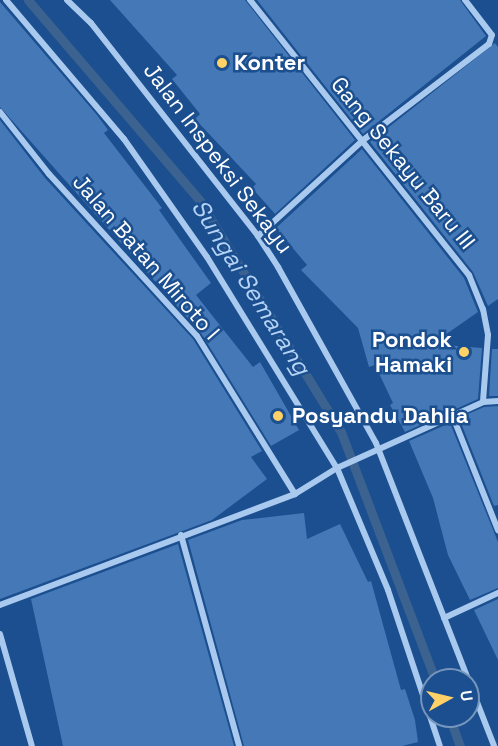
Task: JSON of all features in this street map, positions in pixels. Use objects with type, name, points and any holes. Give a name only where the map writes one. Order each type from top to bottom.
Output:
[{"type":"street","points":[[6,0],[124,139],[207,257],[337,468],[388,590],[440,746]]},
{"type":"street","name":"Jalan Inspeksi Sekayu","points":[[67,0],[91,23],[258,236],[378,451],[494,746]]},
{"type":"street","name":"Gang Sekayu Baru III","points":[[250,0],[469,275],[483,309],[488,335],[483,402]]},
{"type":"street","points":[[465,0],[492,35]]},
{"type":"street","points":[[258,236],[362,141],[430,92],[489,44],[492,35],[498,30]]},
{"type":"street","name":"Jalan Batan Miroto I","points":[[0,112],[49,174],[197,336],[295,494]]},
{"type":"street","points":[[0,604],[295,494],[337,468],[483,402],[498,401]]},
{"type":"street","points":[[453,417],[498,530]]},
{"type":"street","points":[[182,535],[239,746]]},
{"type":"street","points":[[444,618],[498,593]]},
{"type":"street","points":[[0,634],[32,746]]},
{"type":"building","points":[[110,0],[245,0],[355,140],[275,214],[252,188],[256,184],[195,119],[200,114],[172,79],[177,75]]},
{"type":"building","points":[[257,0],[460,0],[486,36],[363,134]]},
{"type":"building","points":[[0,2],[108,130],[104,133],[162,208],[159,210],[211,283],[196,295],[253,367],[260,362],[299,430],[271,446],[201,333],[0,107]]},
{"type":"building","points":[[495,43],[498,47],[498,299],[488,306],[473,272],[370,142]]},
{"type":"building","points":[[0,120],[45,178],[193,339],[262,451],[251,457],[267,479],[212,520],[0,599]]},
{"type":"building","points":[[362,149],[464,278],[478,312],[432,344],[482,348],[478,399],[405,432],[390,405],[393,403],[375,365],[369,367],[358,328],[301,270],[307,265],[276,228]]},
{"type":"building","points":[[492,349],[498,349],[498,396],[489,396]]},
{"type":"building","points":[[498,406],[498,505],[494,506],[459,418],[484,407]]},
{"type":"building","points":[[450,423],[498,542],[498,588],[470,600],[448,555],[433,498],[409,441]]},
{"type":"building","points":[[304,513],[307,539],[340,524],[368,582],[371,581],[401,690],[405,689],[415,720],[418,742],[402,746],[244,746],[188,540],[242,520]]},
{"type":"building","points":[[178,544],[234,746],[63,746],[31,599]]},
{"type":"building","points":[[498,599],[498,660],[474,610]]},
{"type":"waterway","name":"Sungai Semarang","points":[[28,0],[200,201],[341,432],[430,668]]},
{"type":"waterway","name":"Sungai Semarang","points":[[453,728],[460,746]]},
{"type":"place","name":"Konter","points":[[222,63]]},
{"type":"place","name":"Pondok Hamaki","points":[[464,352]]},
{"type":"place","name":"Posyandu Dahlia","points":[[278,416]]}]
